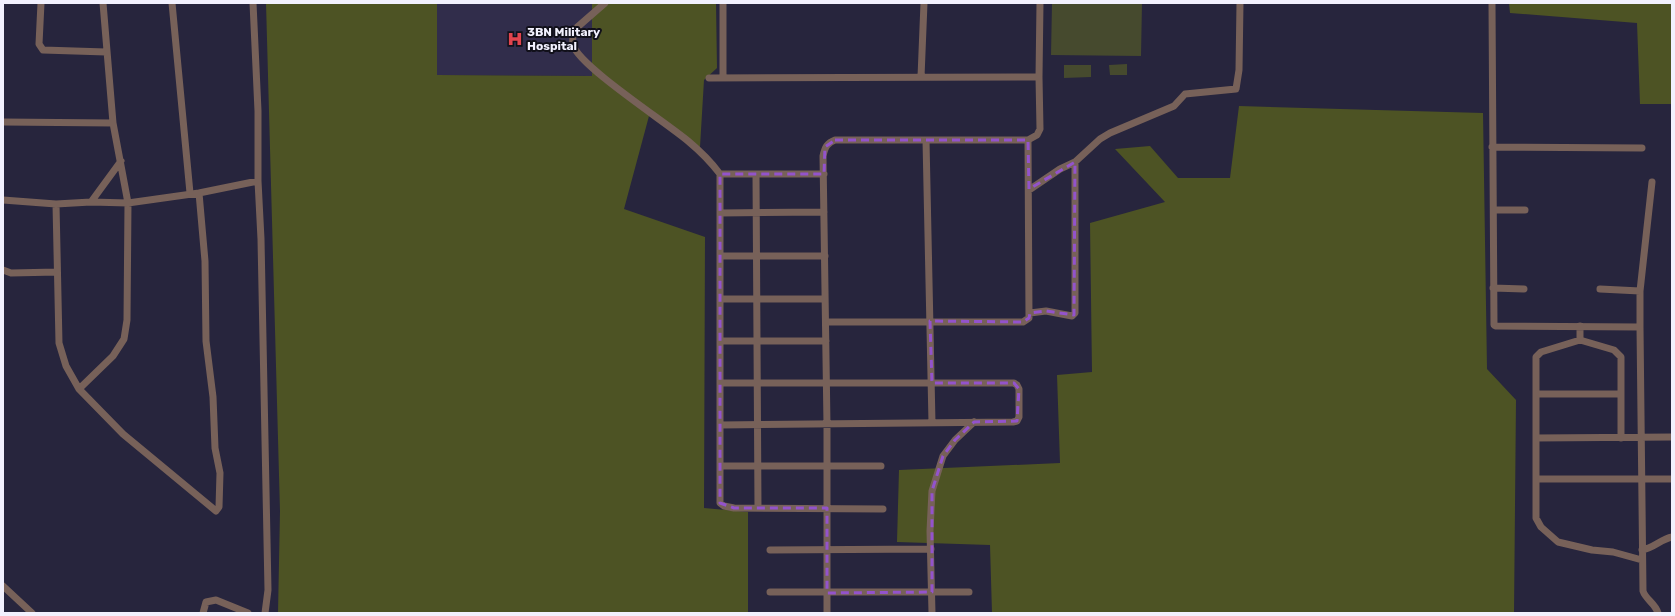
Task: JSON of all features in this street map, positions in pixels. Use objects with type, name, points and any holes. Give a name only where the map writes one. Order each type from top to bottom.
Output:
[{"type":"street","points":[[41,3],[39,44],[43,50],[106,52]]},
{"type":"street","points":[[79,389],[113,356],[124,339],[127,320],[128,203],[113,123],[103,3]]},
{"type":"street","points":[[172,3],[190,193]]},
{"type":"street","points":[[253,3],[258,111],[258,181],[261,247],[267,582],[265,613]]},
{"type":"street","points":[[605,3],[574,30],[573,46],[580,56],[609,82],[688,140],[711,162],[720,174],[720,504],[734,508],[883,509]]},
{"type":"street","points":[[723,78],[724,3]]},
{"type":"street","points":[[921,76],[924,3]]},
{"type":"street","points":[[827,613],[828,425],[824,212],[825,147],[830,142],[835,140],[1028,140],[1037,135],[1040,129],[1040,3]]},
{"type":"street","points":[[1029,190],[1060,169],[1075,162],[1100,139],[1110,133],[1174,106],[1186,94],[1236,89],[1239,70],[1240,3]]},
{"type":"street","points":[[1492,3],[1492,147],[1494,210],[1493,288],[1495,326],[1640,327]]},
{"type":"street","points":[[709,78],[921,76],[1039,77]]},
{"type":"street","points":[[3,122],[113,123]]},
{"type":"street","points":[[926,140],[932,423]]},
{"type":"street","points":[[826,322],[1022,322],[1029,318],[1028,140]]},
{"type":"street","points":[[1492,147],[1642,148]]},
{"type":"street","points":[[91,202],[121,161]]},
{"type":"street","points":[[1030,313],[1046,311],[1072,316],[1075,313],[1075,162]]},
{"type":"street","points":[[720,174],[824,174]]},
{"type":"street","points":[[756,174],[758,508]]},
{"type":"street","points":[[3,200],[56,204],[91,202],[128,203],[190,193],[199,193],[258,181]]},
{"type":"street","points":[[1652,182],[1640,291],[1642,591],[1644,597],[1656,607],[1658,613]]},
{"type":"street","points":[[56,204],[59,343],[66,366],[79,389],[123,434],[216,512],[219,507],[220,473],[215,448],[213,397],[206,341],[205,261],[199,193]]},
{"type":"street","points":[[1494,210],[1525,210]]},
{"type":"street","points":[[720,213],[824,212]]},
{"type":"street","points":[[720,256],[825,256]]},
{"type":"street","points":[[3,270],[11,273],[57,272]]},
{"type":"street","points":[[1493,288],[1524,289]]},
{"type":"street","points":[[1600,289],[1640,291]]},
{"type":"street","points":[[720,299],[825,299]]},
{"type":"street","points":[[1580,326],[1580,340]]},
{"type":"street","points":[[1621,438],[1621,357],[1614,350],[1580,340],[1538,354],[1536,357],[1537,522],[1558,542],[1592,550],[1613,552],[1642,560]]},
{"type":"street","points":[[720,341],[826,341]]},
{"type":"street","points":[[720,383],[1014,382],[1017,385],[1017,421],[720,426]]},
{"type":"street","points":[[1536,394],[1621,394]]},
{"type":"street","points":[[932,613],[932,492],[943,456],[955,440],[974,422]]},
{"type":"street","points":[[1536,438],[1672,437]]},
{"type":"street","points":[[720,466],[881,466]]},
{"type":"street","points":[[1536,479],[1672,479]]},
{"type":"street","points":[[1642,550],[1652,548],[1667,538],[1672,537]]},
{"type":"street","points":[[770,550],[828,551],[931,549]]},
{"type":"street","points":[[3,586],[32,613]]},
{"type":"street","points":[[770,592],[969,592]]},
{"type":"street","points":[[203,613],[206,602],[216,600],[248,613]]},
{"type":"highlighted area","points":[[835,140],[1028,140],[1029,189],[1075,162],[1074,315],[1046,311],[1030,313],[1029,318],[1023,322],[930,321],[932,383],[1014,383],[1019,389],[1017,421],[974,422],[955,440],[943,456],[932,491],[932,592],[827,593],[827,508],[734,508],[720,503],[720,174],[824,174],[825,147]]},
{"type":"shaded area","name":"3BN Military Hospital","points":[[437,3],[592,3],[592,76],[437,75]]},
{"type":"green space","points":[[266,3],[437,3],[437,75],[592,76],[592,3],[716,3],[717,68],[704,80],[700,147],[649,116],[624,209],[705,237],[704,508],[748,512],[748,613],[278,613],[280,511]]},
{"type":"green space","points":[[1052,3],[1142,3],[1141,56],[1051,55]]},
{"type":"green space","points":[[1509,3],[1672,3],[1672,104],[1640,104],[1637,23],[1510,13]]},
{"type":"green space","points":[[1127,64],[1127,75],[1110,75],[1109,65]]},
{"type":"green space","points":[[1064,65],[1091,65],[1091,77],[1064,78]]},
{"type":"green space","points":[[1239,106],[1483,113],[1487,369],[1516,400],[1514,613],[992,613],[990,545],[897,542],[899,470],[1060,463],[1057,375],[1092,372],[1090,223],[1165,202],[1115,149],[1150,146],[1178,178],[1230,178]]},
{"type":"place","name":"3BN Military Hospital","points":[[515,39]]}]
